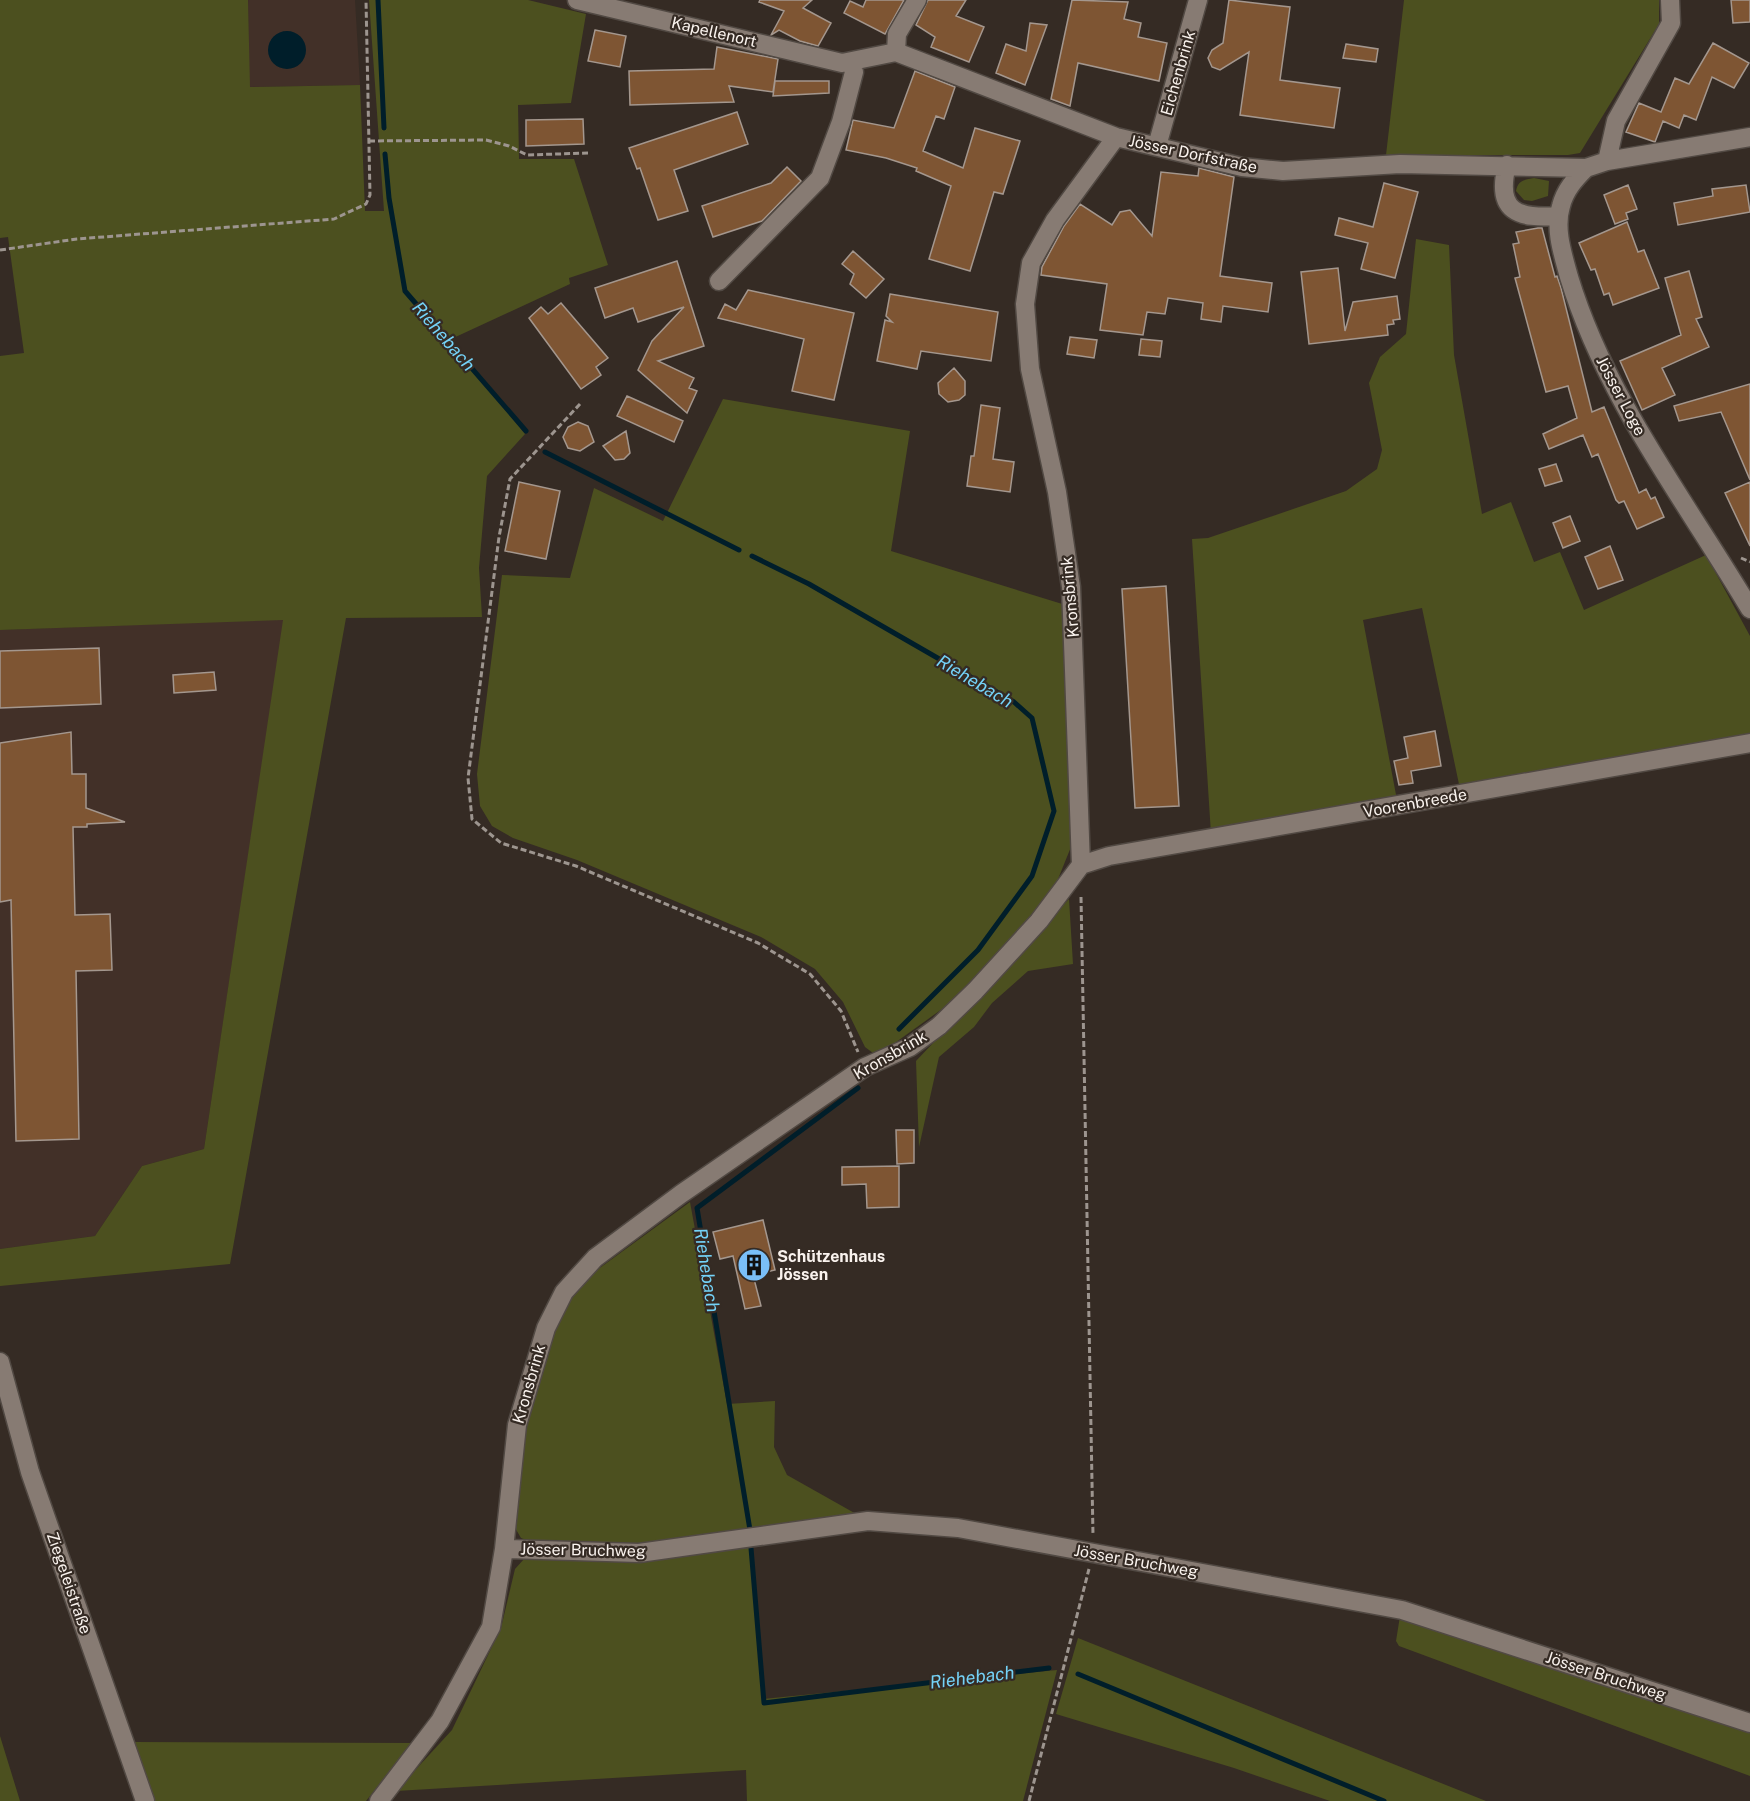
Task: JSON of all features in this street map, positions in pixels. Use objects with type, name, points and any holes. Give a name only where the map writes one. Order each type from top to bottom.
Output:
[{"type":"street","name":"Kapellenort","points":[[577,0],[842,63],[896,52]]},
{"type":"street","points":[[896,52],[897,34],[917,0]]},
{"type":"street","name":"Eichenbrink","points":[[1157,146],[1198,0]]},
{"type":"street","points":[[1607,161],[1616,120],[1671,23],[1670,0]]},
{"type":"street","name":"Jösser Dorfstraße","points":[[896,52],[1116,137],[1242,167],[1283,171],[1400,164],[1586,168],[1607,161],[1750,137]]},
{"type":"street","points":[[719,281],[820,178],[841,122],[854,72],[851,62]]},
{"type":"street","name":"Kronsbrink","points":[[379,1801],[440,1720],[491,1628],[504,1549],[517,1425],[546,1328],[564,1292],[604,1251],[681,1194],[865,1067],[910,1047],[939,1026],[975,991],[1039,921],[1081,865],[1071,587],[1057,492],[1030,369],[1025,304],[1031,263],[1055,220],[1116,137]]},
{"type":"street","points":[[1507,165],[1502,182],[1503,195],[1512,210],[1526,217],[1560,216]]},
{"type":"street","name":"Jösser Loge","points":[[1586,168],[1571,183],[1561,205],[1560,216],[1561,249],[1580,313],[1632,420],[1750,609]]},
{"type":"street","name":"Voorenbreede","points":[[1081,865],[1109,856],[1750,743]]},
{"type":"street","name":"Ziegeleistraße","points":[[0,1362],[30,1472],[145,1801]]},
{"type":"street","name":"Jösser Bruchweg","points":[[504,1549],[639,1553],[868,1521],[958,1528],[1402,1610],[1750,1723]]},
{"type":"path","points":[[0,250],[77,239],[334,219],[366,204],[370,195],[366,0]]},
{"type":"path","points":[[369,141],[486,140],[509,146],[526,155],[588,153]]},
{"type":"path","points":[[580,404],[510,479],[499,537],[468,778],[472,819],[501,843],[576,866],[758,943],[810,974],[841,1011],[865,1067]]},
{"type":"path","points":[[1029,1801],[1093,1553],[1081,865]]},
{"type":"shaded area","points":[[248,0],[355,0],[360,85],[249,87]]},
{"type":"shaded area","points":[[284,619],[204,1149],[142,1166],[95,1236],[0,1249],[0,630]]},
{"type":"green space","points":[[0,0],[248,0],[250,87],[360,85],[365,211],[384,211],[369,0],[528,0],[586,14],[571,103],[518,105],[519,159],[574,159],[608,265],[569,278],[570,284],[449,340],[525,434],[487,476],[479,568],[482,617],[346,618],[230,1264],[0,1286],[0,1249],[95,1236],[142,1166],[204,1149],[283,620],[0,630],[0,356],[24,353],[8,237],[0,238]]},
{"type":"green space","points":[[1404,0],[1659,0],[1659,24],[1580,153],[1568,155],[1386,155]]},
{"type":"green space","points":[[1534,178],[1549,181],[1548,196],[1532,201],[1524,200],[1516,191],[1517,187],[1522,181]]},
{"type":"green space","points":[[1416,239],[1449,245],[1454,355],[1482,514],[1511,502],[1534,562],[1560,552],[1584,610],[1706,555],[1750,636],[1750,737],[1460,789],[1422,608],[1363,620],[1397,800],[1211,834],[1192,539],[1208,538],[1346,491],[1377,469],[1382,450],[1369,383],[1380,357],[1406,334]]},
{"type":"green space","points":[[723,399],[910,431],[891,551],[1072,607],[1075,837],[1054,889],[1027,923],[949,1004],[892,1045],[873,1053],[865,1047],[843,1002],[815,969],[761,937],[577,860],[513,838],[492,826],[480,806],[477,774],[502,575],[570,578],[594,488],[663,521]]},
{"type":"green space","points":[[1069,899],[1073,964],[1028,971],[992,1003],[974,1027],[939,1057],[919,1147],[916,1061]]},
{"type":"green space","points":[[690,1202],[727,1404],[775,1401],[774,1447],[787,1475],[858,1515],[638,1550],[536,1544],[521,1538],[514,1526],[527,1414],[561,1310],[597,1270]]},
{"type":"green space","points":[[751,1542],[763,1699],[1057,1670],[1023,1801],[747,1801],[746,1770],[396,1791],[452,1730],[501,1628],[515,1569],[524,1559],[534,1555]]},
{"type":"green space","points":[[1400,1616],[1750,1731],[1750,1776],[1399,1646],[1396,1641]]},
{"type":"green space","points":[[1078,1638],[1486,1801],[1330,1801],[1234,1768],[1056,1714]]},
{"type":"green space","points":[[0,1736],[20,1801],[0,1801]]},
{"type":"green space","points":[[132,1742],[412,1743],[366,1801],[147,1801]]},
{"type":"water","points":[[287,31],[301,36],[306,50],[301,64],[287,69],[273,64],[268,50],[273,36]]},
{"type":"building","points":[[760,0],[812,0],[803,8],[831,23],[818,46],[800,41],[779,30],[771,35],[784,11],[759,2]]},
{"type":"building","points":[[866,0],[904,0],[885,34],[844,13],[850,1],[863,7]]},
{"type":"building","points":[[928,0],[966,0],[956,16],[984,27],[969,62],[931,47],[935,37],[916,25]]},
{"type":"building","points":[[1072,0],[1128,2],[1124,19],[1141,23],[1138,37],[1167,43],[1159,81],[1078,63],[1070,106],[1051,99]]},
{"type":"building","points":[[1229,0],[1290,7],[1280,80],[1340,88],[1334,128],[1240,115],[1249,52],[1220,70],[1212,67],[1208,58],[1212,50],[1223,43]]},
{"type":"building","points":[[1731,0],[1750,0],[1750,22],[1733,23]]},
{"type":"building","points":[[1030,23],[1047,25],[1025,85],[996,73],[1006,44],[1026,51]]},
{"type":"building","points":[[595,30],[626,36],[620,67],[588,61]]},
{"type":"building","points":[[1713,43],[1749,63],[1734,88],[1712,77],[1696,120],[1684,115],[1679,128],[1663,121],[1655,142],[1626,132],[1639,103],[1661,112],[1675,78],[1689,84]]},
{"type":"building","points":[[1346,44],[1378,49],[1376,62],[1343,58]]},
{"type":"building","points":[[717,47],[778,59],[773,92],[729,86],[734,102],[630,105],[629,71],[714,69]]},
{"type":"building","points":[[915,71],[955,87],[944,119],[936,116],[923,151],[963,168],[975,128],[1020,141],[1003,194],[994,192],[970,271],[929,259],[951,186],[916,171],[917,168],[886,158],[846,150],[853,120],[894,128]]},
{"type":"building","points":[[775,81],[829,81],[829,93],[773,96]]},
{"type":"building","points":[[737,112],[748,144],[674,170],[688,211],[658,220],[640,168],[637,169],[629,148]]},
{"type":"building","points":[[583,119],[584,144],[526,146],[526,120]]},
{"type":"building","points":[[787,167],[801,181],[762,221],[713,237],[702,206],[771,183]]},
{"type":"building","points":[[1199,168],[1234,177],[1220,276],[1272,283],[1268,312],[1223,306],[1221,322],[1201,319],[1203,303],[1168,298],[1165,314],[1147,312],[1143,335],[1100,330],[1107,284],[1041,275],[1042,267],[1064,226],[1080,204],[1112,225],[1120,212],[1130,210],[1152,236],[1161,172],[1198,176]]},
{"type":"building","points":[[1384,183],[1418,192],[1395,278],[1361,269],[1368,243],[1335,235],[1339,218],[1373,227]]},
{"type":"building","points":[[1628,185],[1637,209],[1626,213],[1628,219],[1615,224],[1604,195]]},
{"type":"building","points":[[1746,185],[1750,212],[1678,225],[1674,203],[1713,196],[1712,189]]},
{"type":"building","points":[[1627,222],[1638,252],[1644,250],[1659,288],[1613,305],[1609,293],[1604,295],[1595,269],[1591,270],[1579,243]]},
{"type":"building","points":[[1542,228],[1555,277],[1557,276],[1561,288],[1592,412],[1604,407],[1639,493],[1646,489],[1651,499],[1655,497],[1664,517],[1637,529],[1624,501],[1619,503],[1616,500],[1598,454],[1592,457],[1583,435],[1549,449],[1543,434],[1577,418],[1568,386],[1546,392],[1515,278],[1520,277],[1513,244],[1519,243],[1516,232]]},
{"type":"building","points":[[853,251],[884,279],[866,298],[850,284],[854,274],[842,264]]},
{"type":"building","points":[[677,261],[704,346],[658,361],[694,378],[689,388],[697,391],[687,413],[638,370],[652,341],[684,307],[638,322],[633,308],[605,318],[595,288]]},
{"type":"building","points":[[1338,268],[1345,331],[1353,302],[1397,296],[1400,319],[1393,320],[1394,324],[1387,325],[1388,335],[1309,344],[1301,272]]},
{"type":"building","points":[[1689,271],[1702,317],[1696,319],[1709,347],[1662,368],[1675,395],[1642,410],[1620,361],[1681,335],[1665,278]]},
{"type":"building","points":[[748,290],[854,313],[834,400],[792,391],[804,339],[718,318],[725,304],[736,310]]},
{"type":"building","points":[[890,294],[998,312],[991,361],[921,351],[917,369],[877,361],[885,320],[892,322],[886,316]]},
{"type":"building","points":[[561,303],[608,358],[596,367],[601,375],[581,389],[529,318],[541,307],[548,314]]},
{"type":"building","points":[[1070,337],[1097,340],[1094,358],[1067,354]]},
{"type":"building","points":[[1141,339],[1162,341],[1160,357],[1139,355]]},
{"type":"building","points":[[954,368],[965,381],[965,395],[959,400],[948,402],[939,394],[938,383]]},
{"type":"building","points":[[1750,384],[1750,480],[1721,412],[1679,421],[1674,406]]},
{"type":"building","points":[[627,396],[683,421],[674,442],[617,416]]},
{"type":"building","points":[[981,405],[1000,408],[993,459],[1014,462],[1010,492],[967,486]]},
{"type":"building","points":[[578,422],[588,426],[594,442],[580,451],[568,448],[563,437],[568,427]]},
{"type":"building","points":[[626,431],[630,453],[624,459],[615,460],[603,446]]},
{"type":"building","points":[[1556,464],[1562,481],[1545,486],[1539,469]]},
{"type":"building","points":[[519,482],[560,491],[546,559],[505,551]]},
{"type":"building","points":[[1750,482],[1750,546],[1725,493]]},
{"type":"building","points":[[1570,516],[1580,541],[1563,548],[1553,523]]},
{"type":"building","points":[[1610,546],[1623,580],[1598,589],[1585,557]]},
{"type":"building","points":[[1166,586],[1179,806],[1135,808],[1122,589]]},
{"type":"building","points":[[99,648],[101,704],[0,708],[0,651]]},
{"type":"building","points":[[214,672],[216,690],[174,693],[173,675]]},
{"type":"building","points":[[1435,731],[1441,766],[1411,771],[1413,783],[1399,785],[1394,761],[1408,758],[1404,737]]},
{"type":"building","points":[[71,732],[72,774],[86,774],[86,808],[125,822],[73,827],[75,915],[110,914],[112,970],[76,971],[79,1139],[16,1141],[11,900],[0,902],[0,743]]},
{"type":"building","points":[[896,1130],[914,1130],[914,1163],[897,1164]]},
{"type":"building","points":[[899,1166],[899,1207],[867,1208],[866,1184],[842,1185],[842,1167]]},
{"type":"building","name":"Schützenhaus Jössen","points":[[763,1220],[775,1270],[753,1275],[761,1306],[745,1309],[733,1256],[720,1259],[713,1232]]},
{"type":"waterway","name":"Riehebach","points":[[378,0],[384,128]]},
{"type":"waterway","name":"Riehebach","points":[[385,154],[389,198],[405,291],[526,431]]},
{"type":"waterway","name":"Riehebach","points":[[545,452],[739,550]]},
{"type":"waterway","name":"Riehebach","points":[[752,556],[809,584],[1014,702],[1032,718],[1054,811],[1032,876],[978,950],[899,1029]]},
{"type":"waterway","name":"Riehebach","points":[[750,1530],[697,1208],[858,1088]]},
{"type":"waterway","name":"Riehebach","points":[[751,1548],[764,1703],[1049,1668]]},
{"type":"waterway","name":"Riehebach","points":[[1078,1674],[1384,1801]]},
{"type":"place","name":"Schützenhaus Jössen","points":[[754,1265]]}]
